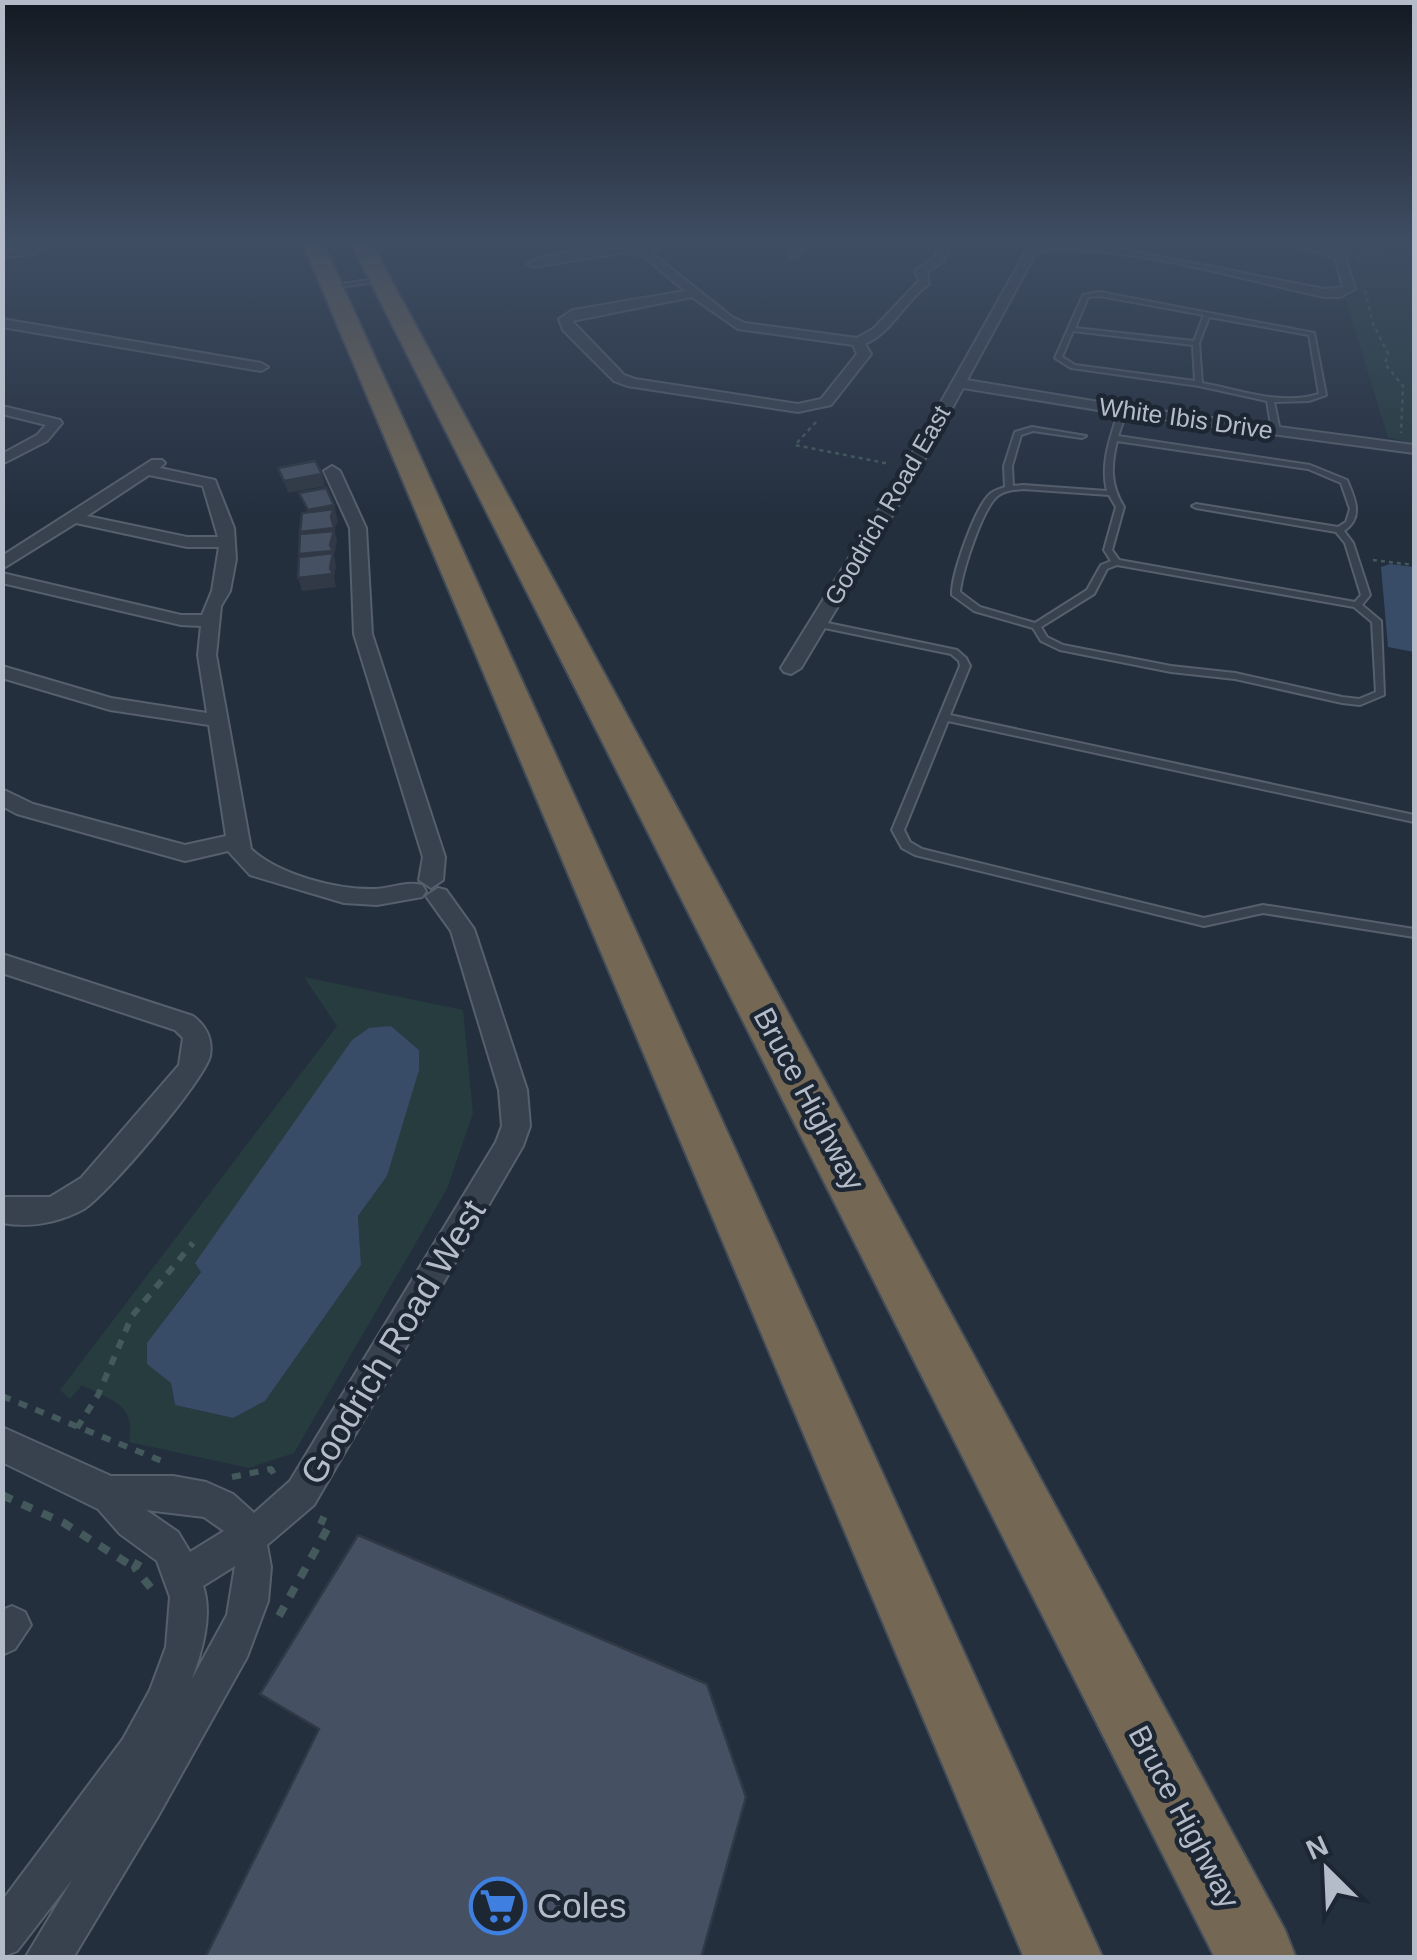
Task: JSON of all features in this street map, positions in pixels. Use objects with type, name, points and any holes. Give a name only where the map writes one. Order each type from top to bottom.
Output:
[{"type":"highway","points":[[352,332],[1064,1958]]},
{"type":"highway","name":"Bruce Highway","points":[[408,332],[1257,1958]]},
{"type":"street","points":[[58,332],[261,367]]},
{"type":"street","points":[[573,332],[619,378],[632,383],[798,408],[826,402],[864,354],[858,342]]},
{"type":"street","points":[[789,332],[858,342],[873,338],[877,332]]},
{"type":"street","name":"Goodrich Road East","points":[[791,668],[911,468],[986,332]]},
{"type":"street","name":"White Ibis Drive","points":[[959,382],[1123,410],[1414,449]]},
{"type":"street","points":[[2,410],[55,424],[42,438],[2,460]]},
{"type":"street","points":[[2,564],[156,464],[213,485],[226,528],[226,573],[213,602],[207,655],[237,841],[244,858],[258,869],[344,895],[376,898],[428,889],[434,857],[364,634],[358,528],[334,492],[332,471]]},
{"type":"street","points":[[75,518],[179,541],[226,542]]},
{"type":"street","points":[[2,578],[181,620],[212,621]]},
{"type":"street","points":[[2,672],[110,704],[138,706],[186,718],[219,719]]},
{"type":"street","points":[[2,796],[24,810],[186,853],[237,841]]},
{"type":"street","name":"Goodrich Road West","points":[[169,1588],[283,1514],[316,1475],[502,1160],[516,1126],[513,1090],[462,929],[428,889]]},
{"type":"street","points":[[2,962],[184,1023],[195,1032],[198,1044],[196,1060],[188,1073],[91,1187],[75,1200],[52,1210],[26,1214],[2,1210]]},
{"type":"street","points":[[2,1444],[108,1494],[135,1524],[162,1541],[172,1552],[169,1588],[189,1607],[188,1643],[159,1712],[79,1836],[2,1936]]},
{"type":"street","points":[[47,1958],[98,1880],[243,1622],[253,1585],[247,1538],[234,1516],[215,1505],[161,1490],[108,1494]]},
{"type":"lane","points":[[1069,332],[1058,358],[1073,367],[1270,398],[1310,400],[1322,395],[1312,334],[1304,332]]},
{"type":"lane","points":[[1102,332],[1196,343]]},
{"type":"lane","points":[[1199,384],[1196,343],[1200,332]]},
{"type":"lane","points":[[1270,398],[1276,431]]},
{"type":"lane","points":[[1116,562],[1108,550],[1120,507],[1109,494],[1108,466],[1123,410]]},
{"type":"lane","points":[[1009,488],[1008,466],[1018,434],[1032,429],[1082,436]]},
{"type":"lane","points":[[1115,438],[1326,472],[1344,482],[1354,509],[1350,523],[1338,530],[1196,506]]},
{"type":"lane","points":[[1036,626],[1091,592],[1104,567],[1116,562],[1357,604],[1376,621],[1381,693],[1360,702],[1235,676],[1171,669],[1060,647],[1044,639],[1036,626],[977,609],[955,593],[955,577],[992,497],[1009,488],[1109,494]]},
{"type":"lane","points":[[1338,530],[1349,544],[1366,595],[1357,604]]},
{"type":"lane","points":[[818,624],[960,656],[964,666],[898,830],[906,845],[918,852],[1204,922],[1262,909],[1414,933]]},
{"type":"lane","points":[[943,718],[1414,818]]},
{"type":"path","points":[[1366,443],[1364,438],[1400,440],[1403,386],[1385,364],[1388,353],[1377,332]]},
{"type":"path","points":[[816,421],[795,445],[911,468]]},
{"type":"path","points":[[1352,557],[1414,565]]},
{"type":"path","points":[[76,1428],[98,1396],[132,1316],[193,1244]]},
{"type":"path","points":[[2,1396],[168,1463]]},
{"type":"path","points":[[223,1476],[247,1477],[271,1469],[276,1478]]},
{"type":"path","points":[[2,1495],[64,1523],[169,1588]]},
{"type":"path","points":[[135,1568],[144,1554]]},
{"type":"green space","points":[[1356,332],[1414,332],[1414,444],[1388,437]]},
{"type":"green space","points":[[304,977],[463,1010],[473,1113],[447,1189],[294,1453],[249,1468],[129,1442],[129,1419],[119,1405],[82,1385],[70,1399],[60,1390],[337,1026]],"holes":[[[391,1026],[419,1050],[387,1176],[358,1216],[361,1265],[265,1401],[232,1418],[175,1405],[171,1383],[147,1344],[201,1271],[195,1264]]]},
{"type":"water","points":[[1381,567],[1414,567],[1414,652],[1388,647]]},
{"type":"water","points":[[391,1026],[419,1050],[419,1070],[387,1176],[358,1216],[361,1265],[265,1401],[233,1418],[175,1405],[171,1383],[147,1364],[147,1343],[201,1272],[195,1263],[352,1040],[369,1028]]},
{"type":"building","points":[[315,461],[322,474],[284,481],[278,468]]},
{"type":"building","points":[[326,488],[334,505],[308,510],[299,493]]},
{"type":"building","points":[[334,509],[334,528],[300,532],[302,513]]},
{"type":"building","points":[[334,531],[330,545],[333,551],[299,554],[300,534]]},
{"type":"building","points":[[333,553],[333,574],[298,578],[299,557]]},
{"type":"building","points":[[358,1535],[707,1684],[746,1797],[701,1958],[205,1958],[319,1729],[260,1694]]},
{"type":"place","name":"Coles","points":[[498,1906]]}]
